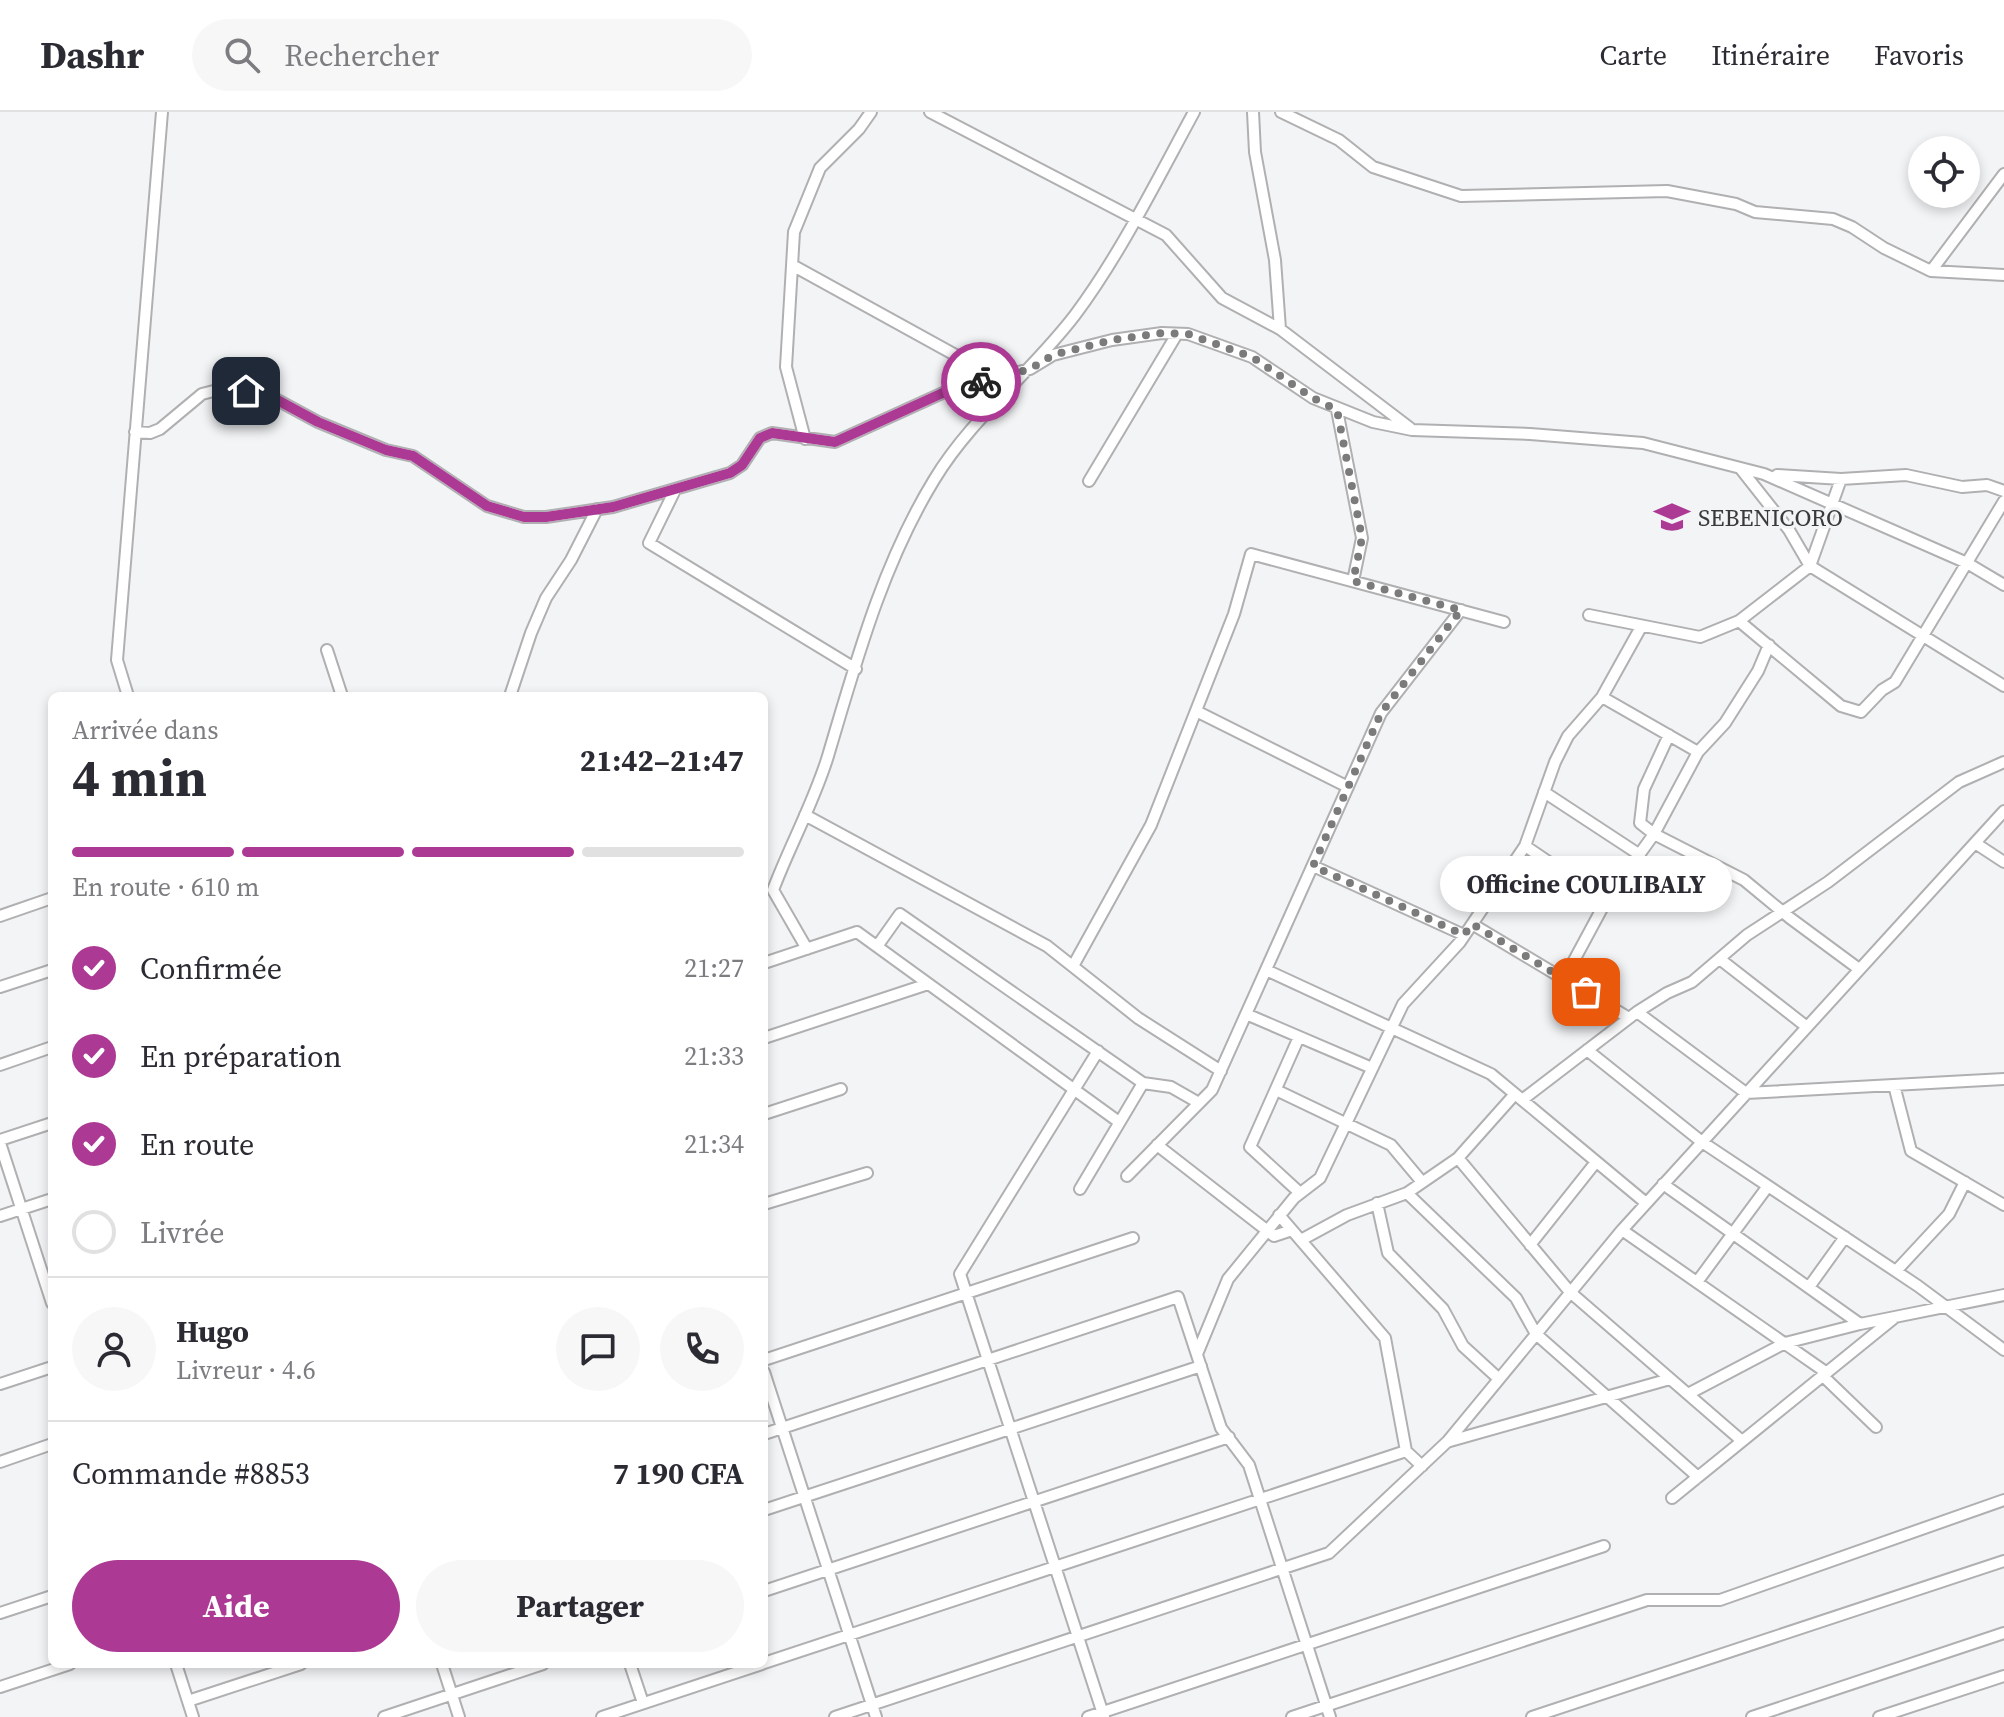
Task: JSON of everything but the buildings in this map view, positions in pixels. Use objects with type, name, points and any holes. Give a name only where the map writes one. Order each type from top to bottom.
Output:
[{"type":"street","points":[[127,692],[117,660],[162,112]]},
{"type":"street","points":[[805,439],[786,367],[794,232],[820,168],[859,129],[871,112]]},
{"type":"street","points":[[930,112],[1166,235],[1222,298],[1280,329],[1412,430]]},
{"type":"street","points":[[807,949],[773,890],[820,781],[861,646],[893,561],[934,480],[982,414],[1030,369],[1076,314],[1135,219],[1194,112]]},
{"type":"street","points":[[1253,112],[1255,152],[1275,260],[1280,329]]},
{"type":"street","points":[[1281,112],[1339,140],[1373,167],[1461,196],[1667,191],[1736,204],[1755,212],[1833,219],[1931,271],[2004,275]]},
{"type":"street","points":[[1931,271],[2004,174]]},
{"type":"street","points":[[792,265],[997,378]]},
{"type":"street","points":[[1089,481],[1177,334]]},
{"type":"street","points":[[135,432],[150,433],[160,429],[202,394],[225,388],[268,395],[318,422],[386,450],[413,456],[487,506],[524,517],[546,517],[597,509],[730,473],[742,465],[760,438],[772,433],[835,442],[947,391],[1030,369],[1053,355],[1112,340],[1188,334],[1252,357],[1313,398],[1373,422],[1412,430],[1530,434],[1643,443],[1764,474],[1967,563],[2004,585]]},
{"type":"street","points":[[1337,410],[1362,538],[1353,581]]},
{"type":"street","points":[[1740,468],[1789,530],[1810,566],[2003,684]]},
{"type":"street","points":[[1764,474],[1841,479],[1906,475],[1962,487],[1987,485],[2004,491]]},
{"type":"street","points":[[1589,615],[1700,637],[1739,621],[1810,566],[1841,479]]},
{"type":"street","points":[[675,490],[649,543],[856,669]]},
{"type":"street","points":[[1739,621],[1841,706],[1861,712],[1882,690],[1895,682],[2004,501]]},
{"type":"street","points":[[511,692],[546,598],[571,560],[597,509]]},
{"type":"street","points":[[1073,966],[1151,825],[1234,614],[1251,554],[1504,622]]},
{"type":"street","points":[[1127,1176],[1212,1090],[1381,713],[1461,610]]},
{"type":"street","points":[[1197,1354],[1228,1279],[1279,1215],[1320,1178],[1403,1004],[1464,935],[1525,846],[1568,736],[1602,697],[1641,627]]},
{"type":"street","points":[[1564,979],[1606,901],[1654,834],[1698,752],[1725,723],[1758,671],[1769,645]]},
{"type":"street","points":[[327,650],[341,692]]},
{"type":"street","points":[[1602,697],[1698,752]]},
{"type":"street","points":[[1196,711],[1348,787]]},
{"type":"street","points":[[1669,735],[1644,789],[1640,823],[1654,834],[1731,871],[1859,969]]},
{"type":"street","points":[[1301,1240],[1347,1215],[1407,1193],[1458,1158],[1518,1097],[1633,1015],[1667,993],[1692,982],[1747,935],[1828,882],[1959,782],[2004,762]]},
{"type":"street","points":[[1544,792],[1640,855]]},
{"type":"street","points":[[835,1717],[1329,1553],[1448,1441],[1622,1230],[2004,811]]},
{"type":"street","points":[[805,815],[1047,946],[1138,1018],[1221,1071]]},
{"type":"street","points":[[1975,843],[2004,862]]},
{"type":"street","points":[[1525,846],[1606,901]]},
{"type":"street","points":[[1313,866],[1464,935]]},
{"type":"street","points":[[768,886],[776,883]]},
{"type":"street","points":[[0,916],[48,899]]},
{"type":"street","points":[[878,945],[900,914],[1143,1083],[1171,1087],[1199,1103]]},
{"type":"street","points":[[1472,924],[1564,979],[1633,1015],[1746,1093],[2004,1079]]},
{"type":"street","points":[[768,962],[857,932],[1119,1122]]},
{"type":"street","points":[[1721,960],[1807,1027]]},
{"type":"street","points":[[1266,970],[1491,1074],[1646,1203]]},
{"type":"street","points":[[0,987],[48,971]]},
{"type":"street","points":[[768,1037],[928,984]]},
{"type":"street","points":[[1246,1014],[1372,1068]]},
{"type":"street","points":[[1299,1037],[1250,1147],[1300,1193]]},
{"type":"street","points":[[0,1065],[48,1048]]},
{"type":"street","points":[[1587,1050],[1702,1142],[1896,1271],[2004,1350]]},
{"type":"street","points":[[1098,1051],[960,1274],[1103,1715]]},
{"type":"street","points":[[1080,1189],[1143,1083]]},
{"type":"street","points":[[1894,1085],[1911,1151],[2004,1205]]},
{"type":"street","points":[[768,1113],[841,1089]]},
{"type":"street","points":[[1276,1090],[1391,1145],[1422,1182]]},
{"type":"street","points":[[48,1124],[0,1142],[48,1291]]},
{"type":"street","points":[[1157,1145],[1274,1236],[1292,1230]]},
{"type":"street","points":[[1458,1158],[1570,1292],[1742,1441]]},
{"type":"street","points":[[1530,1245],[1596,1162]]},
{"type":"street","points":[[768,1203],[867,1173]]},
{"type":"street","points":[[1896,1271],[1949,1214],[1965,1182]]},
{"type":"street","points":[[1663,1184],[1860,1324]]},
{"type":"street","points":[[1697,1282],[1768,1186]]},
{"type":"street","points":[[1407,1193],[1516,1298],[1536,1334],[1698,1477]]},
{"type":"street","points":[[0,1216],[48,1200]]},
{"type":"street","points":[[1377,1203],[1388,1253],[1443,1309],[1463,1346],[1499,1379]]},
{"type":"street","points":[[1279,1215],[1385,1338],[1406,1451],[1422,1466]]},
{"type":"street","points":[[1622,1230],[1825,1374],[1876,1427]]},
{"type":"street","points":[[1809,1287],[1845,1237]]},
{"type":"street","points":[[768,1359],[1133,1238]]},
{"type":"street","points":[[1688,1394],[1785,1343],[1860,1324],[2004,1295]]},
{"type":"street","points":[[768,1433],[1178,1297],[1221,1428],[1249,1465],[1328,1711]]},
{"type":"street","points":[[1672,1498],[1897,1316]]},
{"type":"street","points":[[768,1509],[1201,1366]]},
{"type":"street","points":[[0,1384],[48,1368]]},
{"type":"street","points":[[1448,1441],[1670,1379]]},
{"type":"street","points":[[768,1384],[876,1717]]},
{"type":"street","points":[[768,1590],[1229,1437]]},
{"type":"street","points":[[0,1462],[48,1445]]},
{"type":"street","points":[[768,1662],[1406,1451]]},
{"type":"street","points":[[1292,1717],[1328,1711],[1647,1600],[1720,1600],[2004,1500]]},
{"type":"street","points":[[1088,1717],[1103,1715],[1604,1546]]},
{"type":"street","points":[[1532,1717],[2004,1561]]},
{"type":"street","points":[[0,1613],[48,1597]]},
{"type":"street","points":[[1752,1717],[2004,1633]]},
{"type":"street","points":[[0,1687],[58,1668]]},
{"type":"street","points":[[177,1668],[193,1717]]},
{"type":"street","points":[[188,1701],[289,1668]]},
{"type":"street","points":[[443,1668],[459,1717]]},
{"type":"street","points":[[384,1717],[531,1668]]},
{"type":"street","points":[[631,1668],[643,1703]]},
{"type":"street","points":[[602,1717],[751,1668]]},
{"type":"street","points":[[1879,1717],[2004,1676]]},
{"type":"way so far","points":[[981,382],[1030,369],[1053,355],[1112,340],[1162,333],[1188,334],[1252,357],[1313,398],[1337,410],[1362,538],[1353,581],[1461,610],[1381,713],[1313,866],[1464,935],[1472,924],[1586,992]]},
{"type":"place","name":"SEBENICORO","points":[[1672,517]]},
{"type":"place","name":"Officine COULIBALY","points":[[1586,992]]},
{"type":"route","points":[[246,391],[268,395],[318,422],[386,450],[413,456],[487,506],[501,512],[524,517],[546,517],[613,507],[730,473],[742,465],[760,438],[772,433],[835,442],[947,391],[981,382]]}]
